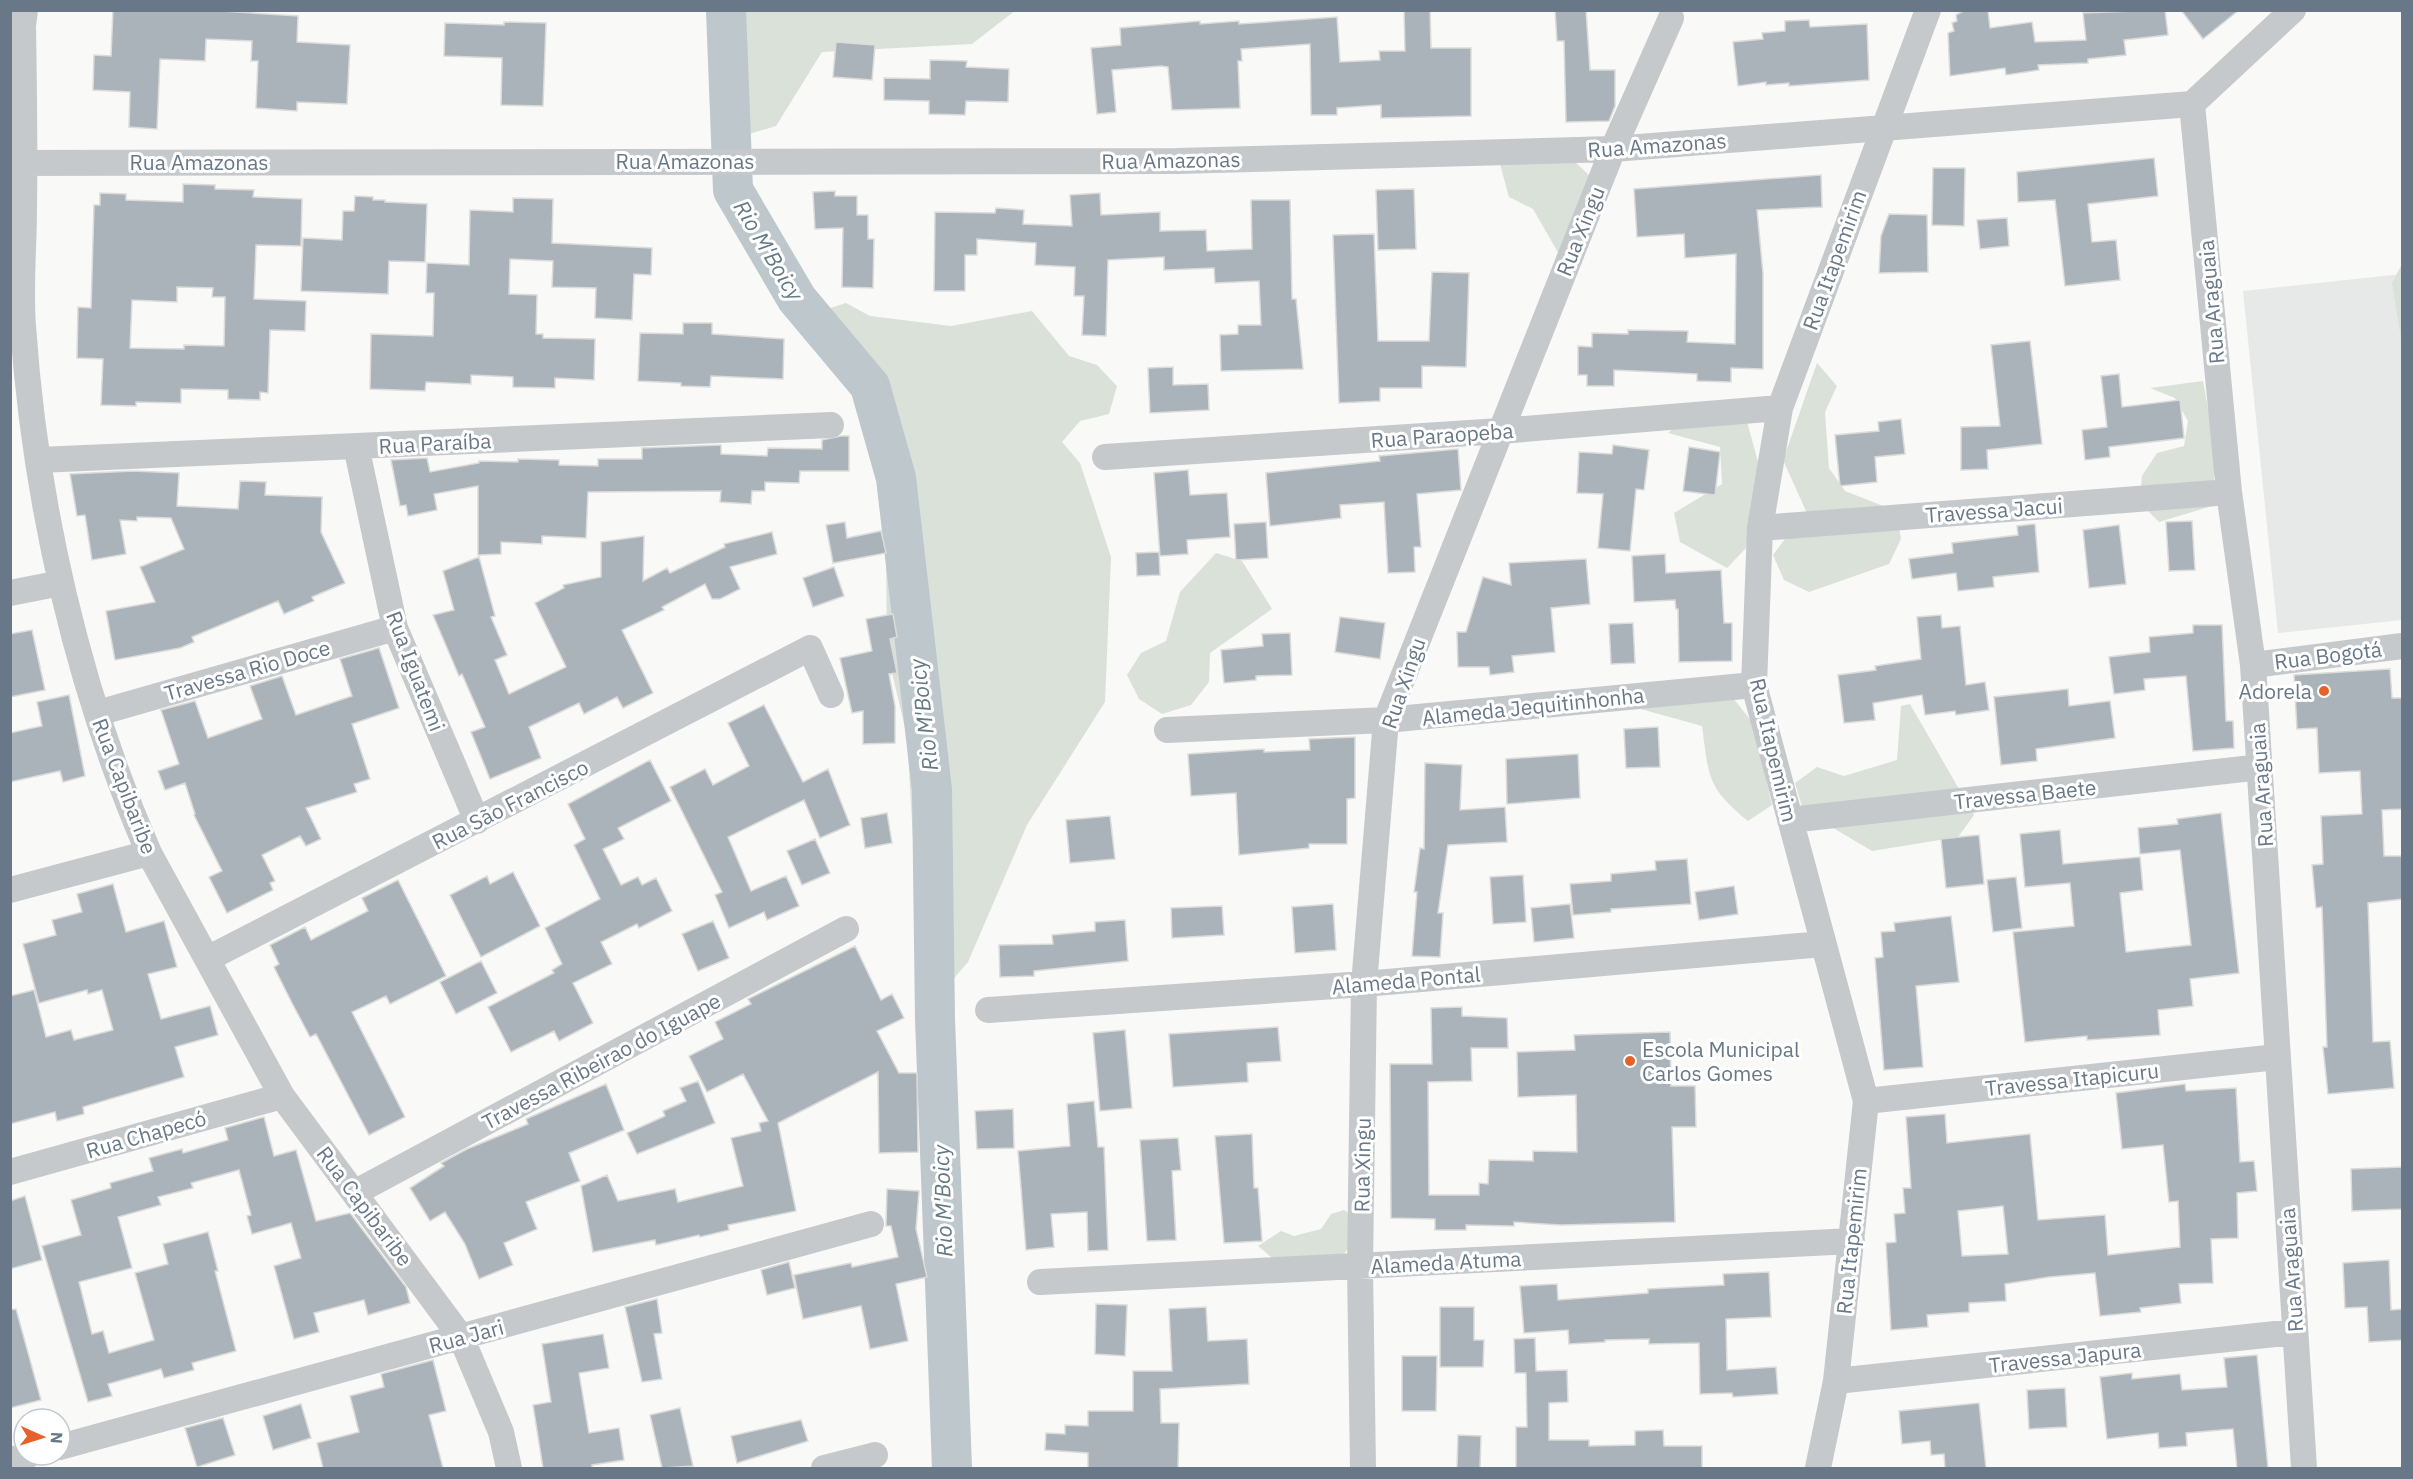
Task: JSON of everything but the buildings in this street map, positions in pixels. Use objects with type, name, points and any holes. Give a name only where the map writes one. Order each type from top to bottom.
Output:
[{"type":"street","name":"Rua Capibaribe","points":[[25,10],[18,163],[17,324],[61,583],[98,713],[131,812],[149,853],[209,958],[282,1096],[356,1192],[461,1337],[501,1432],[509,1468]]},
{"type":"street","name":"Rua Itapemirim","points":[[1818,1468],[1836,1382],[1866,1101],[1754,685],[1760,528],[1780,408],[1928,10]]},
{"type":"street","points":[[2192,104],[2293,10]]},
{"type":"street","name":"Rua Xingu","points":[[1363,1468],[1360,1267],[1364,984],[1386,720],[1613,149],[1671,18]]},
{"type":"street","name":"Rua Amazonas","points":[[18,163],[1177,161],[1613,149],[1883,126],[2192,104]]},
{"type":"street","name":"Rua Araguaia","points":[[2192,104],[2229,492],[2253,665],[2304,1468]]},
{"type":"street","name":"Rua Paraopeba","points":[[1105,458],[1500,431],[1780,408]]},
{"type":"street","name":"Rua Paraíba","points":[[39,460],[831,425]]},
{"type":"street","name":"Rua Iguatemi","points":[[356,446],[395,628],[477,821]]},
{"type":"street","name":"Travessa Jacui","points":[[1760,528],[2229,492]]},
{"type":"street","points":[[10,593],[61,583]]},
{"type":"street","name":"Travessa Rio Doce","points":[[98,713],[395,628]]},
{"type":"street","name":"Rua Bogotá","points":[[2253,665],[2403,646]]},
{"type":"street","name":"Rua São Francisco","points":[[209,958],[810,648],[831,695]]},
{"type":"street","name":"Alameda Jequitinhonha","points":[[1167,730],[1386,720],[1754,685]]},
{"type":"street","name":"Travessa Baete","points":[[1790,820],[2261,767]]},
{"type":"street","points":[[10,890],[149,853]]},
{"type":"street","name":"Travessa Ribeirao do Iguape","points":[[356,1192],[846,929]]},
{"type":"street","name":"Alameda Pontal","points":[[988,1010],[1364,984],[1823,944]]},
{"type":"street","name":"Travessa Itapicuru","points":[[1866,1101],[2277,1057]]},
{"type":"street","name":"Rua Chapecó","points":[[10,1172],[282,1096]]},
{"type":"street","name":"Rua Jari","points":[[72,1444],[871,1224]]},
{"type":"street","name":"Alameda Atuma","points":[[1040,1282],[1852,1241]]},
{"type":"street","name":"Travessa Japura","points":[[1836,1382],[2295,1332]]},
{"type":"street","points":[[824,1468],[875,1455]]},
{"type":"shaded area","points":[[1016,10],[972,44],[822,52],[776,126],[749,134],[736,82],[744,11]]},
{"type":"shaded area","points":[[1575,162],[1590,176],[1560,256],[1533,209],[1509,197],[1500,164]]},
{"type":"shaded area","points":[[2402,264],[2402,344],[2392,283]]},
{"type":"shaded area","points":[[2402,274],[2402,620],[2278,633],[2243,291]]},
{"type":"shaded area","points":[[846,303],[870,316],[951,326],[1032,311],[1069,356],[1097,365],[1117,386],[1109,414],[1080,421],[1062,442],[1080,463],[1111,557],[1105,702],[1027,825],[968,962],[949,984],[921,978],[907,736],[887,652],[885,457],[866,406],[829,364],[821,311]]},
{"type":"shaded area","points":[[1817,363],[1837,386],[1825,412],[1829,468],[1845,491],[1896,511],[1901,539],[1889,564],[1809,592],[1784,580],[1773,555],[1806,511],[1783,460]]},
{"type":"shaded area","points":[[2203,381],[2216,452],[2212,506],[2159,522],[2139,502],[2142,476],[2157,453],[2184,446],[2188,421],[2175,398],[2150,388]]},
{"type":"shaded area","points":[[1691,414],[1746,418],[1760,469],[1746,548],[1727,568],[1680,542],[1674,513],[1722,484],[1720,447],[1668,433]]},
{"type":"shaded area","points":[[1216,553],[1242,561],[1272,609],[1210,653],[1209,682],[1191,705],[1162,714],[1139,699],[1127,675],[1141,653],[1166,641],[1180,592]]},
{"type":"shaded area","points":[[1720,682],[1753,723],[1772,805],[1748,821],[1724,799],[1712,780],[1702,726],[1619,703]]},
{"type":"shaded area","points":[[1910,704],[1974,815],[1958,837],[1872,851],[1803,810],[1795,783],[1817,767],[1844,776],[1897,760],[1901,706]]},
{"type":"shaded area","points":[[1344,1210],[1353,1216],[1357,1238],[1342,1256],[1277,1262],[1258,1246],[1281,1231],[1294,1236],[1321,1229],[1331,1214]]},
{"type":"waterway","name":"Rio M'Boicy","points":[[726,10],[733,190],[797,299],[870,386],[896,478],[932,790],[935,1019],[952,1468]]},
{"type":"place","name":"Adorela","points":[[2324,691]]},
{"type":"place","name":"Escola Municipal Carlos Gomes","points":[[1630,1061]]}]
